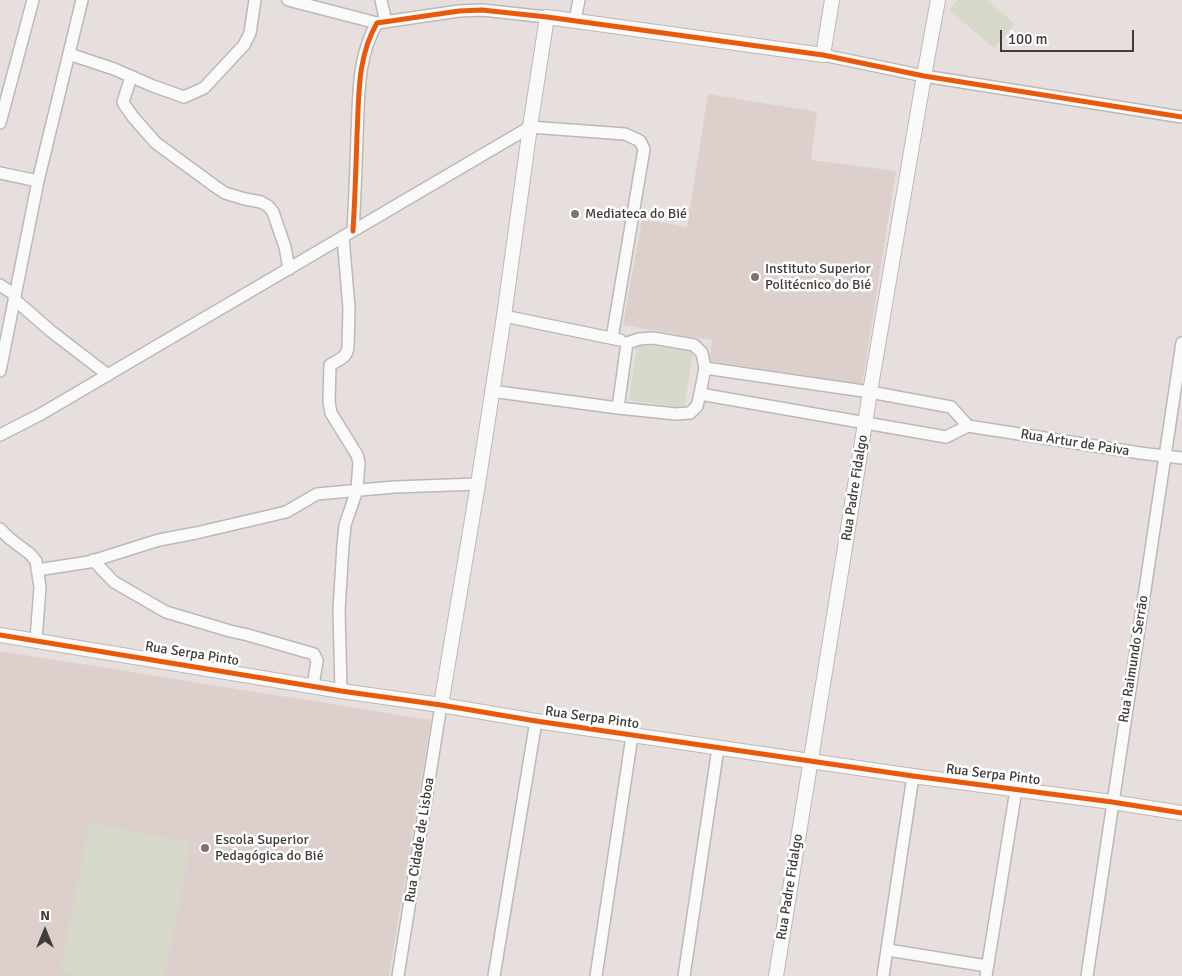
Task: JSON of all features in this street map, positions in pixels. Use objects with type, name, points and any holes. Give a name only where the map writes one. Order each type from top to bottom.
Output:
[{"type":"street","points":[[0,123],[6,80],[31,0]]},
{"type":"street","points":[[0,370],[38,181],[82,0]]},
{"type":"street","points":[[69,54],[114,69],[182,96],[190,95],[204,88],[244,45],[250,33],[256,0]]},
{"type":"street","points":[[288,0],[382,22],[460,11],[482,10],[575,20],[823,55],[924,76],[1182,117]]},
{"type":"street","points":[[341,691],[339,610],[343,545],[345,525],[357,490],[359,462],[357,455],[331,413],[329,402],[330,366],[348,352],[348,234],[360,79],[364,53],[370,35],[382,22],[381,0]]},
{"type":"street","points":[[575,20],[579,0]]},
{"type":"street","points":[[823,55],[832,0]]},
{"type":"street","name":"Rua Padre Fidalgo","points":[[776,976],[870,392],[938,0]]},
{"type":"street","points":[[441,705],[504,316],[546,17]]},
{"type":"street","points":[[131,77],[123,102],[133,117],[156,143],[225,193],[260,202],[268,206],[273,212],[285,247],[289,269]]},
{"type":"street","points":[[0,435],[41,414],[530,127],[625,134],[640,141],[644,149],[612,338]]},
{"type":"street","points":[[0,173],[38,181]]},
{"type":"street","points":[[0,285],[52,332],[108,375]]},
{"type":"street","points":[[491,391],[618,408],[676,414],[690,413],[697,406],[705,368],[702,353],[694,345],[653,338],[639,339],[627,343],[612,338],[504,316]]},
{"type":"street","points":[[618,408],[627,343]]},
{"type":"street","name":"Rua Raimundo Serrão","points":[[1087,976],[1182,343]]},
{"type":"street","points":[[700,394],[946,437],[968,426],[951,407],[870,392],[705,368]]},
{"type":"street","name":"Rua Artur de Paiva","points":[[968,426],[1182,458]]},
{"type":"street","points":[[37,570],[93,560],[159,540],[286,512],[317,494],[394,487],[478,484]]},
{"type":"street","points":[[0,529],[36,561],[40,587],[36,640]]},
{"type":"street","points":[[93,560],[114,582],[166,612],[314,654],[317,661],[313,686]]},
{"type":"street","name":"Rua Serpa Pinto","points":[[0,635],[632,736],[1182,813]]},
{"type":"street","name":"Rua Cidade de Lisboa","points":[[398,976],[441,705]]},
{"type":"street","points":[[494,976],[536,721]]},
{"type":"street","points":[[596,976],[632,736]]},
{"type":"street","points":[[684,976],[718,748]]},
{"type":"street","points":[[884,976],[913,776]]},
{"type":"street","points":[[888,950],[987,971],[1016,790]]},
{"type":"shaded area","points":[[958,0],[987,0],[1015,24],[994,48],[949,10]]},
{"type":"shaded area","name":"Instituto Superior Politécnico do Bié","points":[[708,94],[817,112],[811,160],[896,171],[862,384],[710,361],[712,340],[623,325],[642,219],[687,227]]},
{"type":"shaded area","points":[[637,344],[693,352],[684,408],[629,400]]},
{"type":"shaded area","name":"Escola Superior Pedagógica do Bié","points":[[0,651],[431,720],[389,976],[0,976]]},
{"type":"shaded area","points":[[89,823],[191,842],[165,976],[82,976],[60,972]]},
{"type":"cycle path","points":[[353,231],[360,77],[370,36],[377,23],[459,11],[482,10],[547,17],[823,55],[924,76],[1182,117]]},
{"type":"cycle path","points":[[0,635],[536,721],[1182,813]]},
{"type":"place","name":"Mediateca do Bié","points":[[575,214]]},
{"type":"place","name":"Instituto Superior Politécnico do Bié","points":[[755,277]]},
{"type":"place","name":"Escola Superior Pedagógica do Bié","points":[[205,848]]}]
